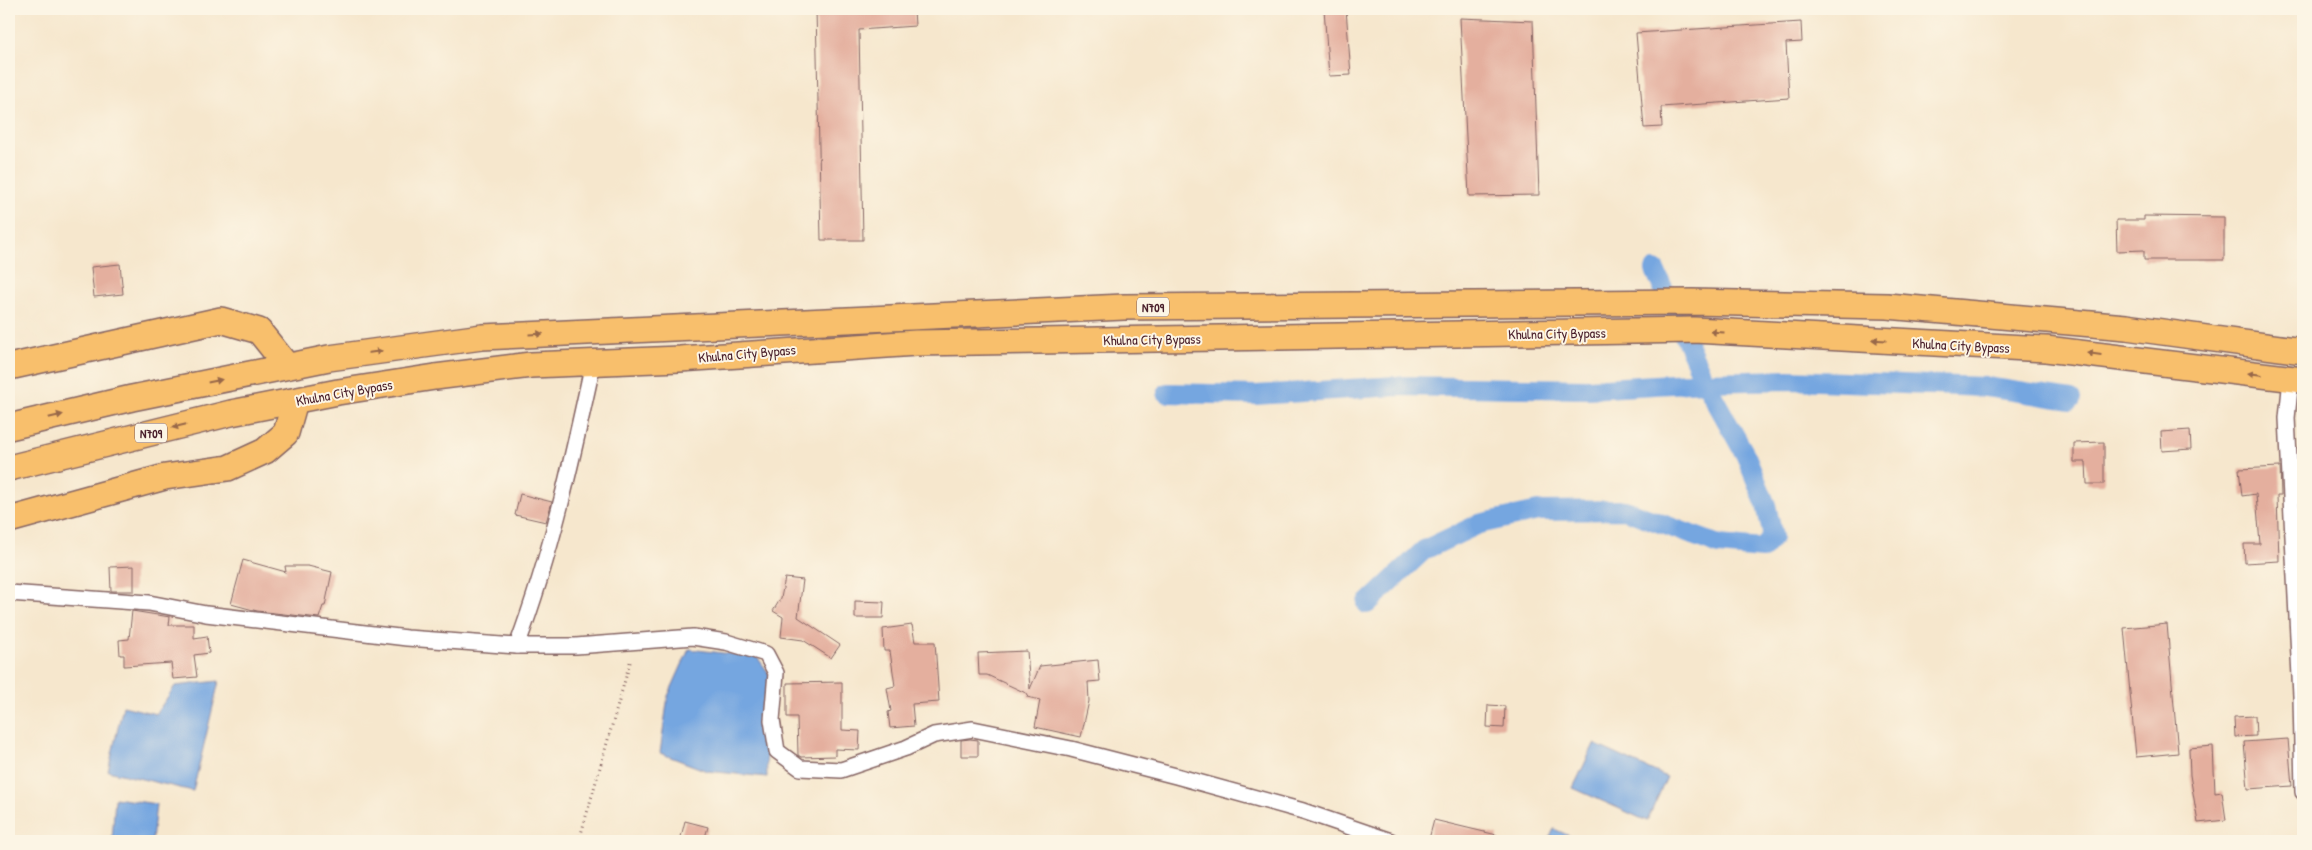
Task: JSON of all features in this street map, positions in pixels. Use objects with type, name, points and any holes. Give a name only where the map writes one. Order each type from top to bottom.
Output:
[{"type":"highway","name":"Khulna City Bypass","points":[[9,427],[132,398],[287,366],[329,358],[482,336],[1124,307],[1692,302],[1887,306],[2126,327],[2303,351]]},
{"type":"highway","points":[[9,367],[221,320],[259,331],[287,366]]},
{"type":"highway","name":"Khulna City Bypass","points":[[9,468],[231,413],[445,376],[531,366],[680,359],[799,349],[916,343],[1694,330],[2046,348],[2297,380]]},
{"type":"highway","points":[[9,520],[166,477],[228,468],[265,451],[286,433],[295,401]]},
{"type":"street","points":[[517,646],[531,608],[564,496],[593,363]]},
{"type":"street","points":[[2297,380],[2287,418],[2301,696],[2303,792]]},
{"type":"street","points":[[9,593],[149,603],[206,614],[296,626],[407,638],[517,646],[576,646],[694,637],[726,642],[766,654],[776,673],[772,720],[777,751],[800,768],[841,770],[891,754],[934,735],[973,729],[1071,749],[1176,776],[1302,811],[1391,841]]},
{"type":"path","points":[[579,841],[636,642]]},
{"type":"water","points":[[689,649],[757,657],[771,676],[765,712],[767,777],[707,771],[660,753],[668,696]]},
{"type":"water","points":[[219,681],[193,791],[108,771],[123,706],[156,714],[175,686]]},
{"type":"water","points":[[1594,744],[1667,777],[1647,821],[1573,788]]},
{"type":"water","points":[[115,798],[156,804],[152,841],[112,841]]},
{"type":"water","points":[[1554,829],[1581,841],[1548,841]]},
{"type":"building","points":[[816,9],[859,9],[859,11],[914,9],[915,26],[859,30],[863,240],[821,240]]},
{"type":"building","points":[[1324,9],[1346,9],[1351,75],[1329,76]]},
{"type":"building","points":[[1460,18],[1533,21],[1539,195],[1469,196]]},
{"type":"building","points":[[1801,22],[1802,42],[1786,43],[1789,98],[1661,107],[1662,127],[1644,128],[1636,33]]},
{"type":"building","points":[[2144,216],[2224,217],[2224,260],[2144,260],[2144,250],[2117,251],[2116,220],[2144,220]]},
{"type":"building","points":[[120,264],[123,294],[94,297],[91,267]]},
{"type":"building","points":[[2190,430],[2191,449],[2162,451],[2161,432]]},
{"type":"building","points":[[2104,442],[2104,484],[2087,484],[2086,462],[2074,462],[2074,443]]},
{"type":"building","points":[[2280,467],[2281,495],[2277,495],[2279,561],[2245,563],[2244,544],[2260,544],[2256,494],[2242,496],[2239,469]]},
{"type":"building","points":[[520,494],[552,502],[546,522],[515,515]]},
{"type":"building","points":[[243,560],[286,572],[285,566],[308,566],[332,572],[325,606],[323,606],[319,618],[257,611],[231,604]]},
{"type":"building","points":[[134,566],[134,591],[111,591],[110,567]]},
{"type":"building","points":[[785,578],[803,580],[798,617],[840,645],[831,658],[803,640],[781,637],[783,617],[773,611],[781,598]]},
{"type":"building","points":[[855,601],[884,602],[883,618],[855,618]]},
{"type":"building","points":[[132,611],[170,617],[169,625],[194,625],[194,638],[207,636],[209,653],[194,655],[197,677],[173,679],[171,663],[124,666],[124,655],[120,655],[119,640],[129,639]]},
{"type":"building","points":[[2167,624],[2178,753],[2136,757],[2124,628]]},
{"type":"building","points":[[912,625],[915,642],[935,642],[939,702],[912,704],[914,726],[890,728],[888,712],[891,711],[887,688],[895,686],[890,651],[884,651],[883,629]]},
{"type":"building","points":[[1027,651],[1030,689],[1040,666],[1098,660],[1100,681],[1088,682],[1089,701],[1081,737],[1035,727],[1040,700],[1027,697],[1028,694],[987,675],[979,675],[978,653]]},
{"type":"building","points":[[842,682],[842,730],[860,731],[859,750],[835,749],[835,756],[801,757],[798,755],[797,717],[787,717],[787,683]]},
{"type":"building","points":[[1488,705],[1505,706],[1504,728],[1487,727]]},
{"type":"building","points":[[2255,716],[2256,736],[2235,737],[2234,717]]},
{"type":"building","points":[[2288,739],[2292,786],[2248,789],[2244,742]]},
{"type":"building","points":[[961,740],[978,740],[978,756],[961,756]]},
{"type":"building","points":[[2213,746],[2215,793],[2222,792],[2226,820],[2198,823],[2190,775],[2189,748]]},
{"type":"building","points":[[1434,820],[1497,835],[1496,841],[1437,841],[1429,839]]},
{"type":"building","points":[[685,821],[708,827],[704,841],[680,841]]},
{"type":"waterway","points":[[1367,604],[1424,550],[1479,524],[1538,511],[1625,510],[1719,545],[1762,549],[1773,537],[1766,505],[1746,456],[1705,382],[1655,270]]},
{"type":"waterway","points":[[1167,393],[1256,395],[1396,386],[1588,389],[1705,382],[1789,380],[1986,387],[2071,400]]}]
